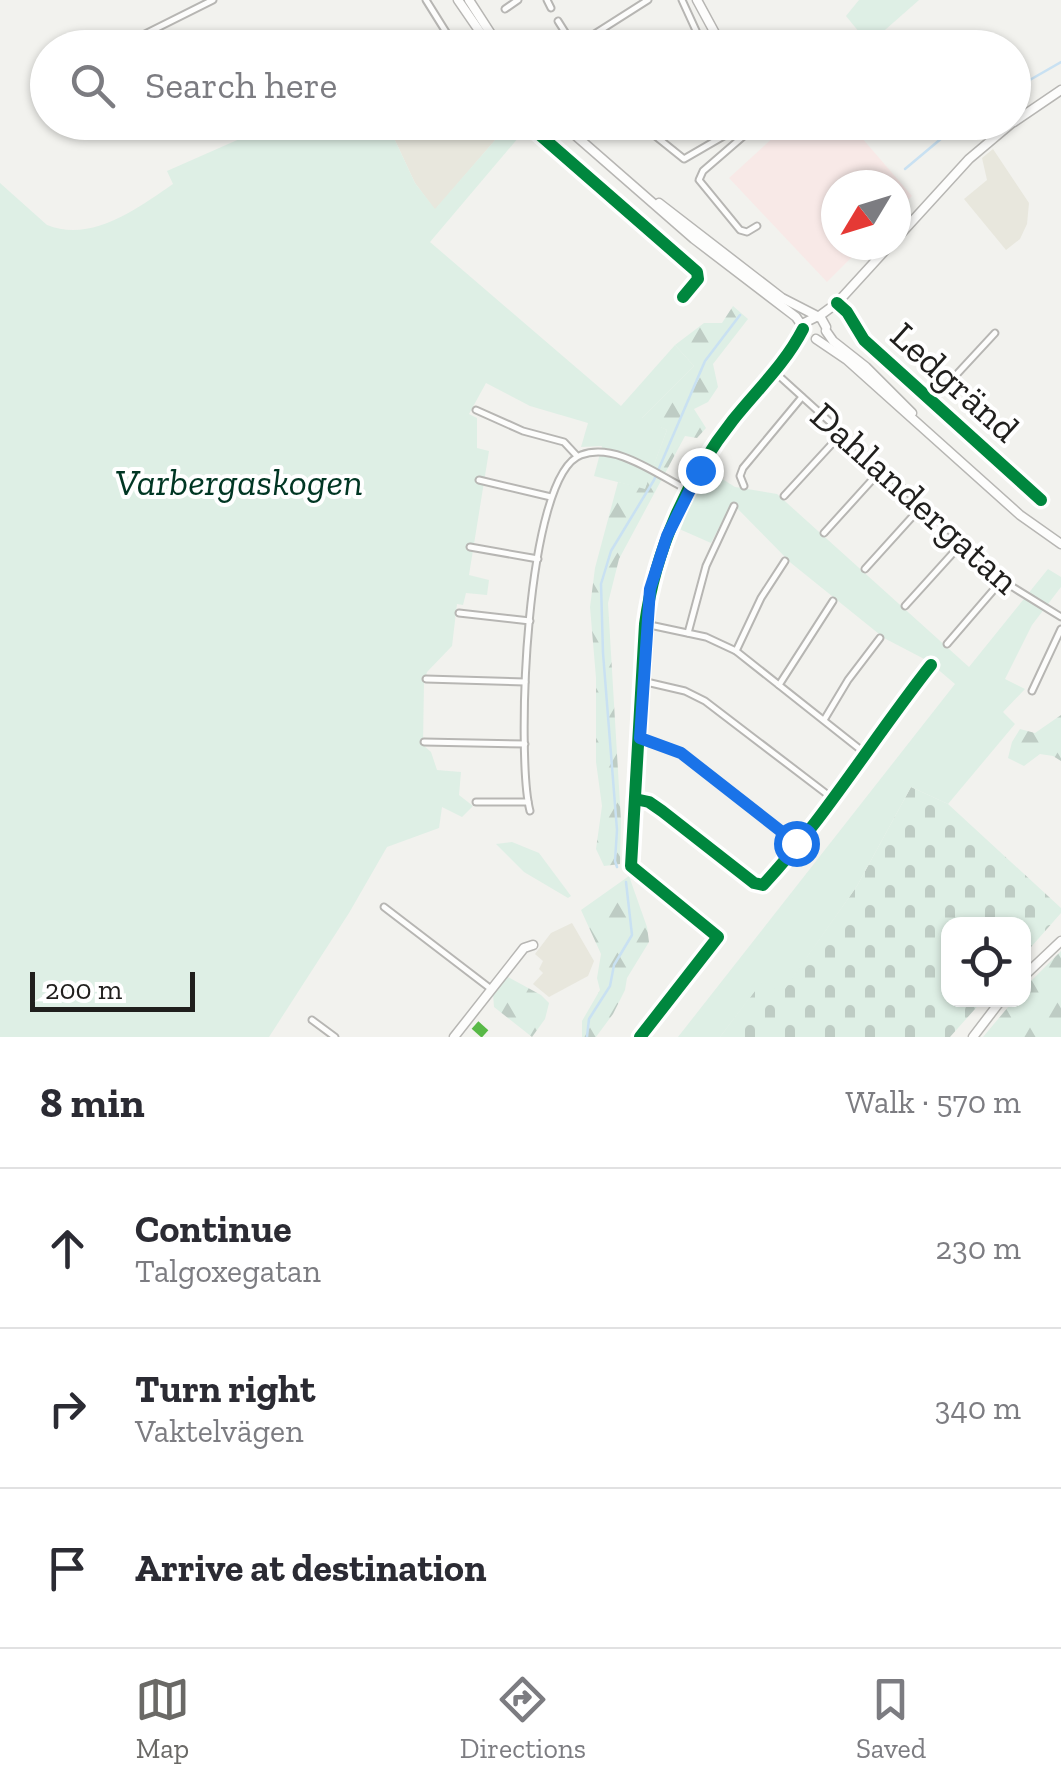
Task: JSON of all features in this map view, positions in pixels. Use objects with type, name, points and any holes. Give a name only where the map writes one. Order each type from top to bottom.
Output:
[{"type":"main road","points":[[458,0],[479,30]]},
{"type":"main road","points":[[469,0],[488,30]]},
{"type":"main road","points":[[697,0],[713,30]]},
{"type":"main road","points":[[1031,110],[1061,90]]},
{"type":"main road","points":[[580,140],[694,239],[796,317],[806,336],[847,360],[1020,515],[1061,544]]},
{"type":"main road","points":[[911,222],[991,140]]},
{"type":"main road","points":[[604,161],[782,298],[817,317],[833,341],[877,378],[936,438]]},
{"type":"main road","points":[[631,866],[646,624],[658,561],[689,490],[731,422],[795,348],[807,319],[837,303],[876,260]]},
{"type":"main road","points":[[795,348],[815,340],[826,329],[837,303]]},
{"type":"main road","points":[[1031,969],[1061,940]]},
{"type":"main road","points":[[454,1037],[524,948],[533,945]]},
{"type":"main road","points":[[973,1037],[997,1007]]},
{"type":"street","points":[[152,30],[212,0]]},
{"type":"street","points":[[426,0],[445,30]]},
{"type":"street","points":[[504,9],[518,0]]},
{"type":"street","points":[[547,0],[551,8]]},
{"type":"street","points":[[601,30],[648,0]]},
{"type":"street","points":[[682,0],[696,30]]},
{"type":"street","points":[[558,20],[564,30]]},
{"type":"street","points":[[545,140],[697,272],[698,279],[683,297]]},
{"type":"street","points":[[660,140],[684,159],[717,140]]},
{"type":"street","points":[[739,140],[699,180],[740,230],[748,232],[757,226]]},
{"type":"street","name":"Ledgränd","points":[[837,303],[864,340],[1041,500]]},
{"type":"street","name":"Ledgränd","points":[[932,401],[995,333]]},
{"type":"street","name":"Dahlandergatan","points":[[775,372],[1003,579],[1061,617]]},
{"type":"street","points":[[744,486],[740,476],[743,468],[802,396]]},
{"type":"street","points":[[476,410],[523,431],[564,442],[577,456]]},
{"type":"street","points":[[784,496],[842,433]]},
{"type":"street","points":[[530,812],[524,682],[538,559],[562,469],[577,456],[609,453],[689,490]]},
{"type":"street","points":[[824,532],[882,470]]},
{"type":"street","points":[[480,480],[552,498]]},
{"type":"street","points":[[688,633],[710,556],[734,506]]},
{"type":"street","points":[[865,570],[922,506]]},
{"type":"street","points":[[905,606],[962,542]]},
{"type":"street","points":[[470,546],[538,559]]},
{"type":"street","points":[[736,651],[761,598],[786,561]]},
{"type":"street","points":[[947,644],[1003,579]]},
{"type":"street","points":[[779,685],[833,601]]},
{"type":"street","points":[[460,613],[530,620]]},
{"type":"street","points":[[646,624],[688,633],[736,651],[866,754]]},
{"type":"street","points":[[1032,691],[1061,629]]},
{"type":"street","points":[[824,720],[880,638]]},
{"type":"street","points":[[635,799],[662,811],[758,885],[765,882],[931,665]]},
{"type":"street","points":[[426,679],[524,682]]},
{"type":"street","points":[[642,682],[685,691],[712,705],[832,798]]},
{"type":"street","points":[[640,738],[681,753],[796,843]]},
{"type":"street","points":[[424,742],[525,744]]},
{"type":"street","points":[[476,802],[528,802]]},
{"type":"street","points":[[631,866],[718,937],[640,1037]]},
{"type":"street","points":[[384,908],[491,989]]},
{"type":"street","points":[[312,1020],[335,1037]]},
{"type":"shaded area","points":[[395,140],[495,140],[435,210],[415,183]]},
{"type":"shaded area","points":[[770,140],[864,140],[890,170],[821,170],[821,260],[849,260],[827,282],[729,178]]},
{"type":"shaded area","points":[[993,149],[1029,203],[1027,224],[1020,239],[1006,250],[964,199],[987,180],[982,158]]},
{"type":"shaded area","points":[[572,923],[594,961],[588,976],[549,997],[533,984],[543,973],[539,969],[543,961],[535,954],[551,933]]},
{"type":"green space","points":[[859,0],[919,0],[885,30],[858,30],[846,16]]},
{"type":"green space","name":"Varbergaskogen","points":[[237,140],[395,140],[415,183],[435,209],[495,140],[516,140],[430,242],[621,406],[675,345],[694,366],[642,418],[667,430],[645,489],[594,476],[602,446],[581,447],[588,423],[530,406],[486,383],[469,414],[477,418],[477,448],[489,451],[469,575],[489,580],[487,595],[466,593],[463,605],[457,604],[452,646],[427,672],[424,682],[423,745],[431,752],[437,770],[461,772],[459,795],[473,806],[462,817],[442,807],[439,828],[387,847],[269,1037],[0,1037],[0,183],[47,225],[81,230],[130,212],[173,184],[167,171]]},
{"type":"green space","points":[[733,306],[748,319],[713,364],[718,387],[708,402],[694,409],[706,428],[697,438],[685,436],[619,559],[608,603],[621,821],[620,864],[604,866],[596,849],[602,806],[596,762],[596,678],[590,607],[595,568],[618,482],[645,488],[667,430],[641,419],[694,366],[675,345],[704,323],[722,323]]},
{"type":"green space","points":[[708,470],[735,487],[777,494],[969,667],[1048,569],[1061,577],[1061,587],[1032,625],[1005,679],[1025,689],[1003,712],[1015,724],[948,804],[911,787],[857,886],[782,993],[762,982],[720,1037],[678,1037],[955,684],[928,661],[884,638],[791,563],[732,503],[711,543],[677,528]]},
{"type":"green space","points":[[1061,715],[1061,761],[1040,754],[1024,766],[1008,758],[1020,729],[1035,733]]},
{"type":"green space","points":[[911,787],[948,804],[1061,908],[1061,913],[1031,947],[1031,917],[941,917],[941,1007],[977,1007],[950,1037],[720,1037],[762,981],[782,992],[857,886]]},
{"type":"green space","points":[[512,842],[539,853],[571,896],[568,898],[524,872],[496,844]]},
{"type":"green space","points":[[629,876],[649,942],[627,978],[613,1014],[596,1037],[582,1037],[582,1021],[600,990],[597,978],[601,954],[581,910]]},
{"type":"green space","points":[[1061,951],[1061,1037],[983,1037],[1008,1007],[1031,1007],[1031,981]]},
{"type":"green space","points":[[506,976],[549,1003],[545,1019],[532,1037],[494,1007],[493,994]]},
{"type":"waterway","points":[[1031,79],[1061,62]]},
{"type":"waterway","points":[[905,169],[940,140]]},
{"type":"waterway","points":[[617,867],[601,584],[611,551],[654,480],[705,361],[740,315]]},
{"type":"waterway","points":[[587,1037],[589,1019],[610,986],[614,965],[632,935],[626,882]]},
{"type":"marked path","points":[[475,1025],[485,1034]]},
{"type":"cycle path","points":[[546,140],[697,272],[698,279],[683,297]]},
{"type":"cycle path","points":[[837,303],[864,340],[1041,500]]},
{"type":"cycle path","points":[[640,1037],[718,937],[631,866],[645,624],[656,569],[701,466],[803,329]]},
{"type":"cycle path","points":[[635,799],[649,802],[754,883],[763,885],[808,832],[931,665]]},
{"type":"route","points":[[700,470],[667,536],[650,589],[640,738],[681,753],[796,843]]}]
